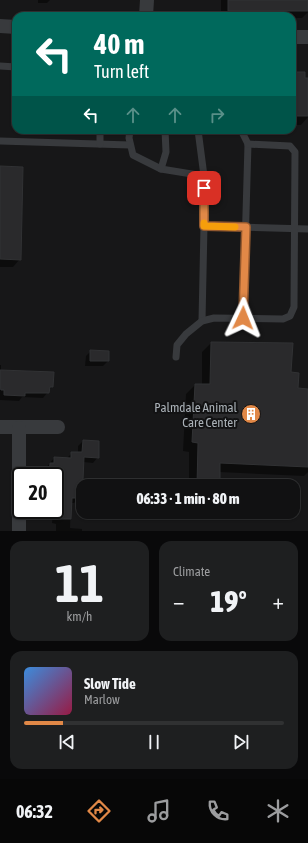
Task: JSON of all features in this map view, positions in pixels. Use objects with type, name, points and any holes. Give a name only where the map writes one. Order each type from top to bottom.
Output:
[{"type":"street","points":[[146,0],[146,12]]},
{"type":"street","points":[[0,26],[12,27]]},
{"type":"street","points":[[296,37],[308,38]]},
{"type":"street","points":[[0,428],[58,426]]},
{"type":"street","points":[[19,531],[20,428]]},
{"type":"lane","points":[[0,66],[12,67]]},
{"type":"lane","points":[[100,134],[100,144]]},
{"type":"lane","points":[[130,134],[130,145],[133,155],[161,169],[204,176]]},
{"type":"lane","points":[[161,169],[166,152],[165,134]]},
{"type":"lane","points":[[199,134],[204,176],[202,321]]},
{"type":"lane","points":[[243,134],[248,144],[243,318]]},
{"type":"lane","points":[[0,141],[130,145]]},
{"type":"lane","points":[[176,357],[177,345],[186,334],[202,321],[214,318],[283,319],[290,316],[294,306],[295,152],[290,146],[248,144]]},
{"type":"lane","points":[[204,226],[308,229]]},
{"type":"building","points":[[228,0],[308,0],[308,11],[228,11]]},
{"type":"building","points":[[296,72],[305,72],[305,78],[308,78],[308,116],[296,116]]},
{"type":"building","points":[[0,166],[23,167],[21,260],[0,259]]},
{"type":"building","name":"Palmdale Animal Care Center","points":[[211,342],[293,343],[291,372],[299,373],[298,388],[308,389],[308,467],[220,463],[220,479],[197,479],[198,443],[192,442],[195,384],[210,384]]},
{"type":"building","points":[[90,350],[109,351],[109,361],[90,361]]},
{"type":"building","points":[[0,370],[54,372],[53,387],[50,387],[49,393],[25,393],[25,396],[4,395],[4,390],[1,390],[0,388]]},
{"type":"building","points":[[83,440],[99,441],[99,458],[84,457],[83,479],[76,479],[76,498],[72,498],[71,519],[64,519],[64,467],[50,467],[50,463],[54,463],[54,457],[71,458],[71,452],[82,452]]},
{"type":"slow traffic","points":[[204,223],[204,226],[235,227]]},
{"type":"place","name":"Palmdale Animal Care Center","points":[[251,414]]},
{"type":"route","points":[[204,188],[204,226],[246,227],[243,318]]}]
